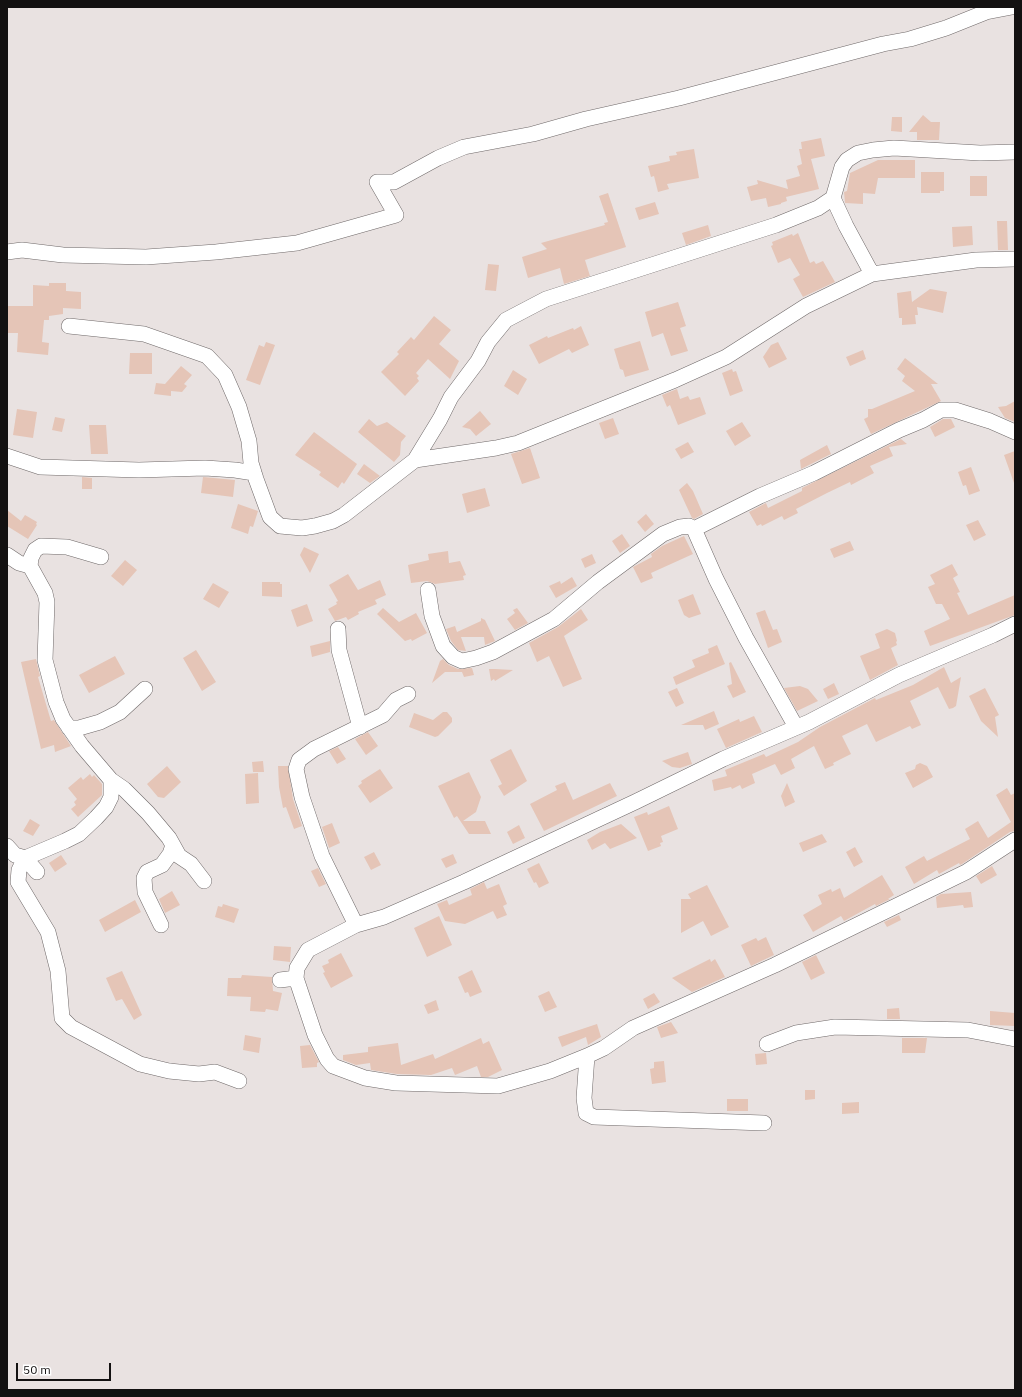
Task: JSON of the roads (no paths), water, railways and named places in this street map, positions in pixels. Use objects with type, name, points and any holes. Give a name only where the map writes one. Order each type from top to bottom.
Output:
[{"type":"street","points":[[7,252],[22,250],[62,255],[146,257],[216,252],[297,243],[396,215],[377,182],[394,182],[438,158],[464,147],[533,134],[586,119],[679,98],[883,44],[916,37],[986,12],[1012,7]]},
{"type":"street","points":[[70,326],[144,334],[207,356],[225,375],[239,407],[249,441],[251,463],[270,517],[280,526],[302,528],[333,521],[344,515],[415,460],[440,419],[451,397],[478,361],[488,342],[506,320],[546,299],[776,225],[818,208],[833,198],[842,167],[847,160],[858,153],[894,148],[938,152],[1015,152]]},
{"type":"street","points":[[833,198],[872,274]]},
{"type":"street","points":[[415,460],[496,448],[518,443],[675,380],[726,357],[806,306],[872,274],[976,260],[1015,259]]},
{"type":"street","points":[[428,590],[432,616],[443,646],[453,657],[462,661],[476,658],[493,652],[554,619],[631,557],[663,534],[814,473],[941,410],[955,410],[990,420],[1015,432]]},
{"type":"street","points":[[7,456],[40,467],[139,470],[205,468],[254,473]]},
{"type":"street","points":[[687,524],[732,612],[796,727]]},
{"type":"street","points":[[100,557],[66,547],[41,546],[34,550],[30,558],[30,566],[45,593],[47,602],[45,660],[56,702],[82,746],[111,780],[124,789],[148,813],[173,845],[179,856],[191,864],[204,881]]},
{"type":"street","points":[[7,554],[20,563],[30,566]]},
{"type":"street","points":[[1015,624],[900,675],[786,733],[722,758],[635,802],[464,882],[384,917],[356,925],[308,950],[297,968],[296,978],[315,1035],[327,1059],[333,1066],[365,1078],[396,1083],[498,1086],[550,1071],[604,1048],[632,1028],[775,964],[966,872],[1015,840]]},
{"type":"street","points":[[338,629],[339,650],[360,727]]},
{"type":"street","points":[[70,728],[86,726],[120,712],[146,689]]},
{"type":"street","points":[[356,925],[322,856],[302,797],[296,769],[299,760],[314,750],[383,715],[396,700],[408,694]]},
{"type":"street","points":[[111,780],[112,797],[106,807],[78,834],[25,858],[19,870],[18,882],[48,932],[58,971],[62,1018],[71,1027],[140,1064],[169,1072],[199,1074],[215,1072],[239,1081]]},
{"type":"street","points":[[161,925],[146,892],[144,878],[147,872],[162,865],[170,854],[173,845]]},
{"type":"street","points":[[7,846],[15,855],[25,858],[37,872]]},
{"type":"street","points":[[280,980],[296,978]]},
{"type":"street","points":[[767,1044],[796,1033],[835,1027],[968,1030],[1015,1039]]},
{"type":"street","points":[[587,1056],[584,1098],[586,1113],[594,1117],[764,1123]]}]
